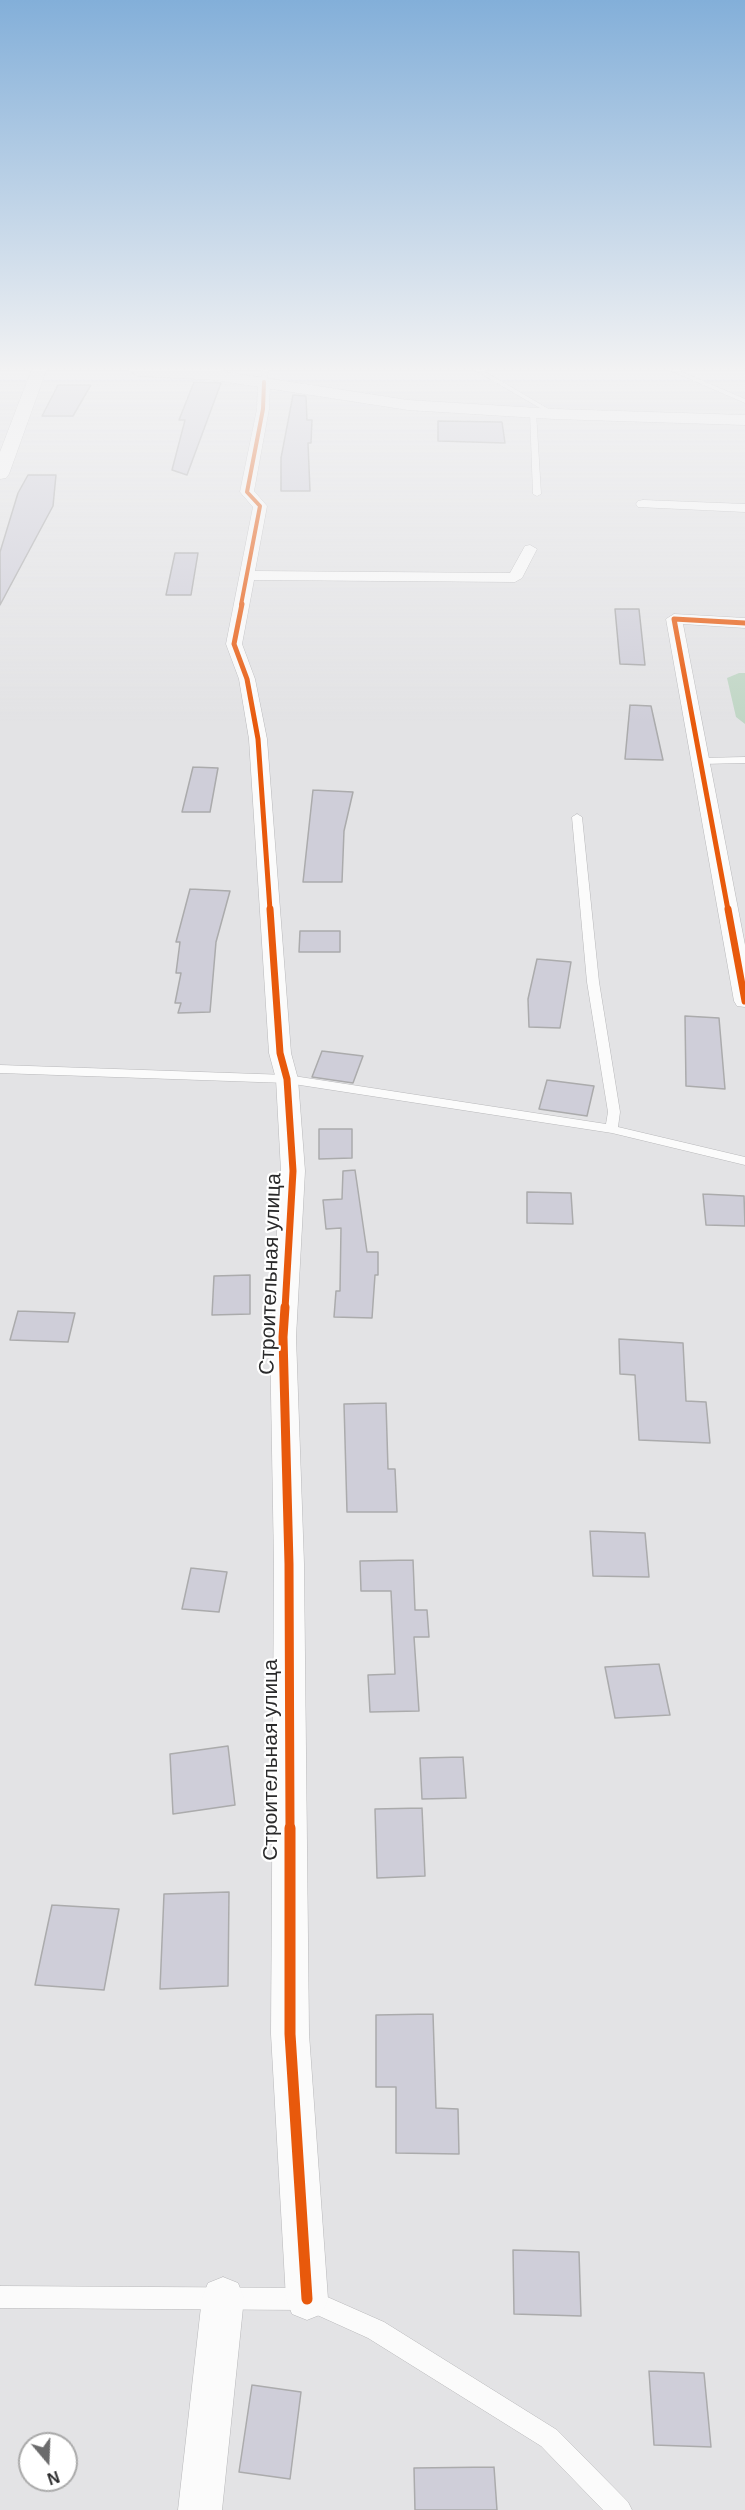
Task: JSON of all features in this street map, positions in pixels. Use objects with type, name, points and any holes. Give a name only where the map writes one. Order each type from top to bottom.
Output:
[{"type":"street","name":"Строительная улица","points":[[248,488],[247,492],[260,506],[234,644],[247,679],[258,739],[280,1053],[287,1079],[293,1171],[283,1336],[289,1576],[290,2034],[307,2299]]},
{"type":"street","points":[[643,504],[745,508]]},
{"type":"street","points":[[247,575],[515,578],[530,549]]},
{"type":"street","points":[[745,623],[674,619],[745,1001]]},
{"type":"street","points":[[200,2510],[223,2298]]},
{"type":"lane","points":[[537,488],[537,494]]},
{"type":"lane","points":[[702,760],[745,760]]},
{"type":"lane","points":[[577,817],[593,982],[614,1112],[612,1129]]},
{"type":"lane","points":[[0,1069],[287,1079],[612,1129],[745,1161]]},
{"type":"lane","points":[[0,2297],[307,2299],[376,2330],[549,2438],[620,2510]]},
{"type":"green space","points":[[745,673],[745,724],[736,717],[727,678]]},
{"type":"building","points":[[21,488],[55,488],[53,506],[0,605],[0,552]]},
{"type":"building","points":[[281,488],[310,488],[310,491],[281,491]]},
{"type":"building","points":[[175,553],[198,553],[191,595],[166,595]]},
{"type":"building","points":[[615,609],[639,609],[645,665],[620,664]]},
{"type":"building","points":[[630,705],[651,706],[663,760],[625,759]]},
{"type":"building","points":[[193,767],[218,768],[210,812],[182,812]]},
{"type":"building","points":[[313,790],[353,792],[344,831],[342,882],[303,882]]},
{"type":"building","points":[[190,889],[230,891],[216,942],[210,1012],[178,1013],[181,1003],[175,1003],[181,973],[176,973],[180,942],[176,942]]},
{"type":"building","points":[[300,931],[340,931],[340,952],[299,952]]},
{"type":"building","points":[[537,959],[571,962],[560,1028],[529,1027],[528,999]]},
{"type":"building","points":[[685,1016],[719,1018],[725,1089],[686,1086]]},
{"type":"building","points":[[322,1051],[363,1056],[353,1083],[312,1077]]},
{"type":"building","points":[[547,1080],[594,1086],[587,1116],[539,1109]]},
{"type":"building","points":[[319,1129],[352,1129],[352,1158],[319,1159]]},
{"type":"building","points":[[355,1170],[367,1252],[378,1252],[378,1275],[375,1275],[372,1318],[334,1317],[336,1291],[340,1291],[341,1228],[326,1229],[323,1200],[342,1199],[343,1171]]},
{"type":"building","points":[[527,1192],[571,1193],[573,1224],[527,1223]]},
{"type":"building","points":[[703,1194],[744,1196],[745,1226],[706,1225]]},
{"type":"building","points":[[250,1275],[250,1314],[212,1315],[214,1276]]},
{"type":"building","points":[[18,1311],[75,1313],[68,1342],[10,1340]]},
{"type":"building","points":[[619,1339],[683,1343],[686,1401],[706,1402],[710,1443],[639,1440],[635,1375],[620,1374]]},
{"type":"building","points":[[386,1403],[388,1469],[395,1469],[397,1512],[347,1512],[344,1404]]},
{"type":"building","points":[[590,1531],[645,1533],[649,1577],[593,1576]]},
{"type":"building","points":[[413,1560],[415,1610],[427,1610],[429,1637],[414,1637],[419,1711],[370,1712],[368,1675],[395,1674],[391,1591],[361,1591],[360,1561]]},
{"type":"building","points":[[191,1568],[227,1572],[219,1612],[182,1609]]},
{"type":"building","points":[[659,1664],[670,1715],[615,1718],[605,1667]]},
{"type":"building","points":[[228,1746],[235,1805],[173,1814],[170,1754]]},
{"type":"building","points":[[463,1757],[466,1798],[422,1799],[420,1758]]},
{"type":"building","points":[[422,1808],[425,1876],[377,1878],[375,1809]]},
{"type":"building","points":[[229,1892],[228,1986],[160,1989],[164,1894]]},
{"type":"building","points":[[52,1905],[119,1909],[104,1990],[35,1985]]},
{"type":"building","points":[[433,2014],[436,2108],[458,2109],[459,2154],[396,2153],[396,2087],[376,2087],[376,2015]]},
{"type":"building","points":[[513,2250],[579,2252],[581,2316],[514,2314]]},
{"type":"building","points":[[649,2371],[704,2373],[711,2447],[654,2445]]},
{"type":"building","points":[[252,2385],[301,2392],[290,2479],[239,2472]]},
{"type":"building","points":[[494,2467],[497,2510],[415,2510],[414,2468]]},
{"type":"cycle path","points":[[248,488],[247,492],[260,506],[234,644],[247,679],[258,739],[280,1053],[287,1079],[293,1171],[283,1337],[289,1564],[290,2034],[307,2299]]},
{"type":"cycle path","points":[[745,623],[674,619],[745,1001]]}]
